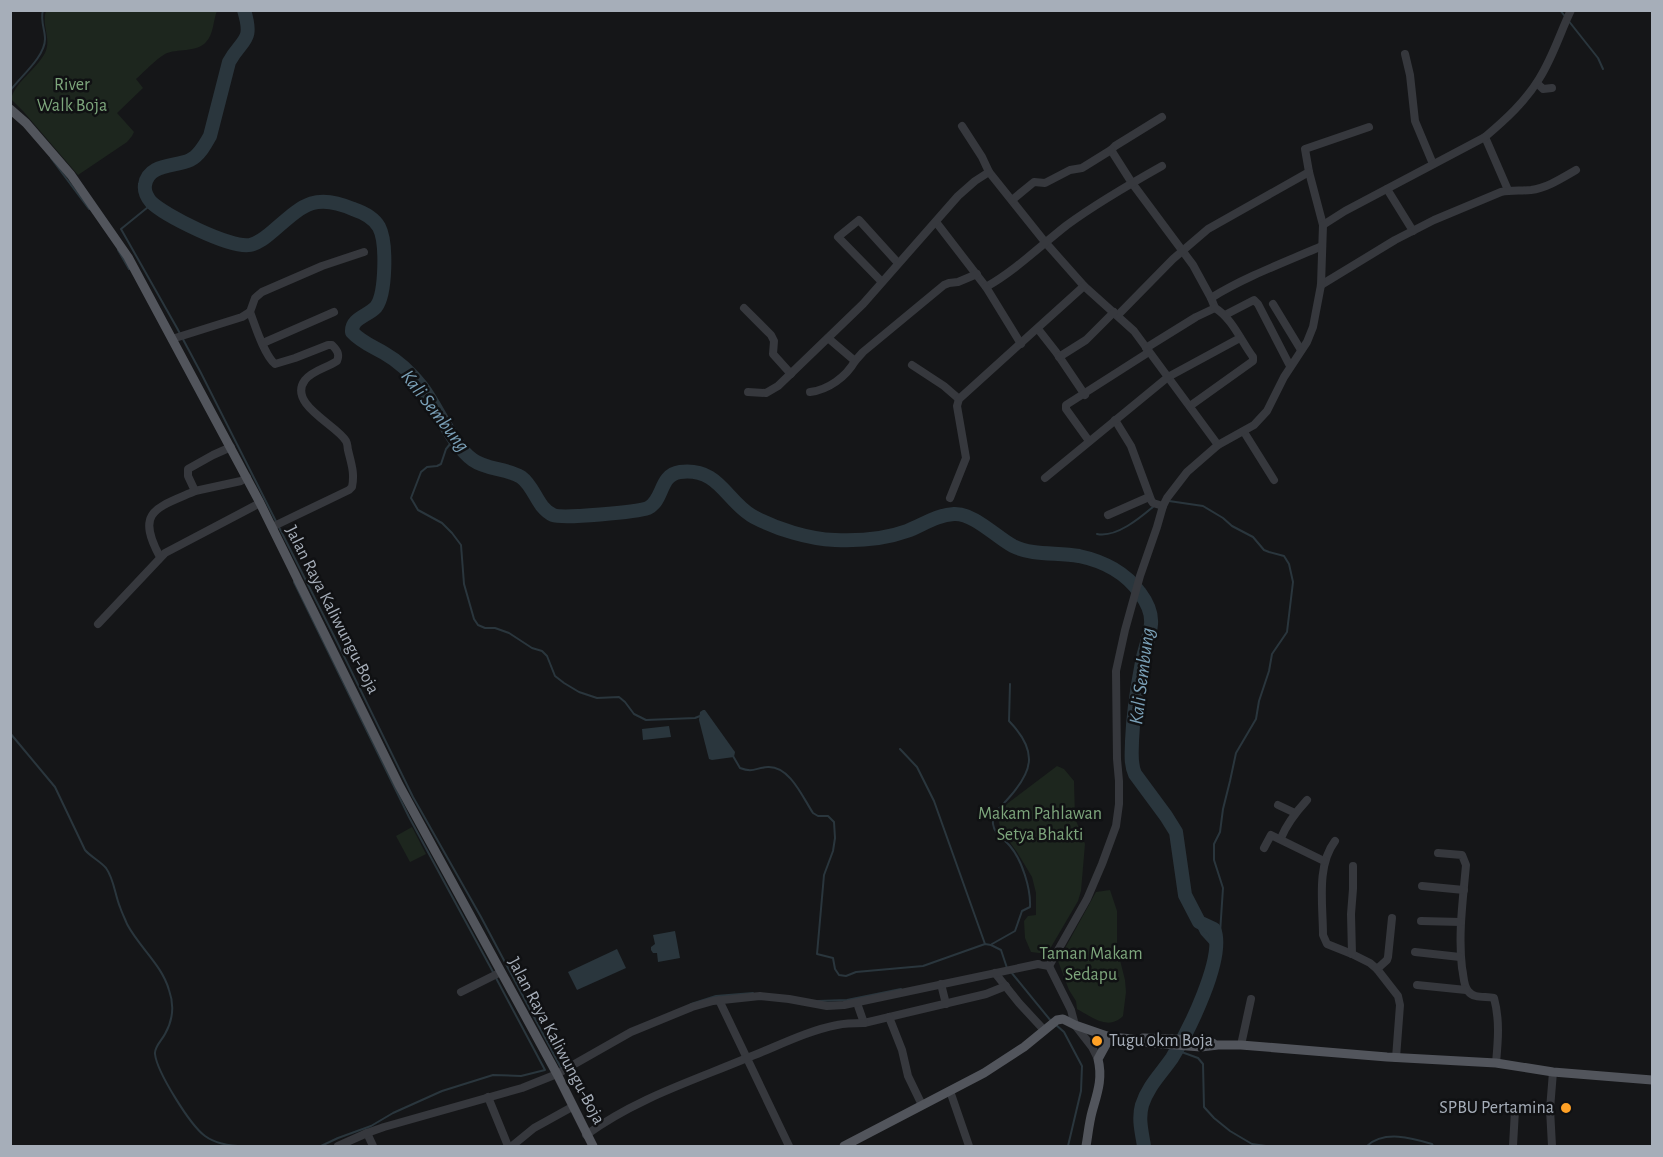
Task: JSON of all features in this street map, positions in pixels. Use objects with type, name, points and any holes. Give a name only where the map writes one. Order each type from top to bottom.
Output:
[{"type":"main road","name":"Jalan Raya Kaliwungu-Boja","points":[[10,109],[26,123],[71,175],[128,257],[175,338],[257,504],[276,525],[399,785],[480,930],[593,1146]]},
{"type":"main road","points":[[844,1146],[1007,1059],[1044,1029],[1057,1020],[1063,1019],[1110,1037],[1496,1063],[1553,1072],[1653,1080]]},
{"type":"main road","points":[[1086,1146],[1100,1084],[1098,1059],[1110,1037]]},
{"type":"street","points":[[1323,225],[1345,211],[1485,137],[1514,112],[1537,83],[1551,58],[1569,16]]},
{"type":"street","points":[[1405,54],[1410,75],[1415,121],[1433,164]]},
{"type":"street","points":[[1537,83],[1543,89],[1552,88]]},
{"type":"street","points":[[1011,200],[1034,183],[1044,183],[1070,170],[1082,168],[1162,117]]},
{"type":"street","points":[[962,126],[989,172],[1011,200],[1084,286],[1134,331],[1218,445]]},
{"type":"street","points":[[1108,515],[1159,502],[1187,472],[1218,445],[1244,432],[1267,411],[1290,366],[1307,342],[1320,285],[1323,225],[1305,149],[1369,127]]},
{"type":"street","points":[[1485,137],[1508,190]]},
{"type":"street","points":[[1111,150],[1132,183],[1193,265],[1215,308],[1225,315],[1253,357],[1254,361],[1190,406]]},
{"type":"street","points":[[986,287],[1001,279],[1069,224],[1162,166]]},
{"type":"street","points":[[1320,285],[1395,240],[1462,208],[1508,190],[1529,190],[1549,185],[1576,170]]},
{"type":"street","points":[[748,392],[771,391],[778,386],[863,304],[957,196],[989,172]]},
{"type":"street","points":[[1059,357],[1086,340],[1182,250],[1208,229],[1309,172]]},
{"type":"street","points":[[1387,189],[1413,231]]},
{"type":"street","points":[[882,282],[838,237],[859,219],[898,263]]},
{"type":"street","points":[[936,222],[986,287],[1021,344]]},
{"type":"street","points":[[1211,298],[1322,246]]},
{"type":"street","points":[[175,338],[242,317],[250,312],[255,298],[262,292],[322,266],[364,252]]},
{"type":"street","points":[[810,392],[819,391],[831,385],[847,372],[863,352],[944,285],[976,274]]},
{"type":"street","points":[[950,498],[966,458],[957,406],[959,399],[1084,286]]},
{"type":"street","points":[[1225,315],[1254,300],[1290,366]]},
{"type":"street","points":[[1273,304],[1301,350]]},
{"type":"street","points":[[744,308],[771,335],[774,341],[773,354],[791,374]]},
{"type":"street","points":[[1089,441],[1066,409],[1066,405],[1085,395],[1196,317],[1215,308]]},
{"type":"street","points":[[250,312],[271,361],[275,363],[288,361],[328,345],[337,349],[339,358],[337,361],[307,378],[302,385],[301,392],[314,413],[346,440],[354,474],[349,490],[276,525]]},
{"type":"street","points":[[263,343],[334,312]]},
{"type":"street","points":[[1038,329],[1085,395]]},
{"type":"street","points":[[828,338],[855,361]]},
{"type":"street","points":[[1045,478],[1168,377],[1239,338]]},
{"type":"street","points":[[912,365],[959,399]]},
{"type":"street","points":[[1049,966],[1087,899],[1116,826],[1119,782],[1116,671],[1140,576],[1157,527],[1159,502],[1131,446],[1115,420]]},
{"type":"street","points":[[1244,432],[1274,480]]},
{"type":"street","points":[[195,491],[188,476],[188,469],[228,448]]},
{"type":"street","points":[[160,557],[148,528],[157,508],[195,491],[244,479]]},
{"type":"street","points":[[98,624],[160,557],[257,504]]},
{"type":"street","points":[[1281,838],[1285,827],[1307,800]]},
{"type":"street","points":[[1278,805],[1295,813]]},
{"type":"street","points":[[1264,848],[1271,835],[1324,861]]},
{"type":"street","points":[[1335,842],[1324,861],[1324,940],[1327,944],[1370,963],[1398,996],[1400,1005],[1396,1058]]},
{"type":"street","points":[[1438,853],[1462,855],[1466,865],[1460,957],[1466,990]]},
{"type":"street","points":[[1353,866],[1351,914],[1353,954]]},
{"type":"street","points":[[1422,886],[1464,890]]},
{"type":"street","points":[[1377,969],[1388,957],[1392,918]]},
{"type":"street","points":[[1421,921],[1461,922]]},
{"type":"street","points":[[1416,952],[1460,957]]},
{"type":"street","points":[[338,1146],[367,1133],[522,1088],[557,1074],[631,1032],[692,1007],[719,1000],[760,996],[827,1006],[857,1003],[1038,964],[1049,966]]},
{"type":"street","points":[[1049,966],[1071,1010],[1075,1025],[1098,1059]]},
{"type":"street","points":[[461,992],[501,972]]},
{"type":"street","points":[[998,972],[1006,986],[1044,1029]]},
{"type":"street","points":[[941,984],[941,1005]]},
{"type":"street","points":[[1417,985],[1466,990],[1473,995],[1494,998],[1499,1036],[1496,1063]]},
{"type":"street","points":[[586,1134],[628,1108],[698,1077],[806,1035],[838,1024],[864,1023],[986,994],[1006,986]]},
{"type":"street","points":[[1241,1045],[1251,999]]},
{"type":"street","points":[[719,1000],[789,1146]]},
{"type":"street","points":[[857,1003],[864,1023]]},
{"type":"street","points":[[889,1017],[902,1050],[908,1076],[922,1105]]},
{"type":"street","points":[[1552,1146],[1550,1109],[1553,1072]]},
{"type":"street","points":[[950,1091],[969,1146]]},
{"type":"street","points":[[488,1097],[510,1146],[534,1128],[572,1107]]},
{"type":"street","points":[[1513,1146],[1515,1110],[1550,1109]]},
{"type":"street","points":[[367,1133],[373,1146]]},
{"type":"green space","name":"River Walk Boja","points":[[46,10],[217,11],[211,35],[206,42],[197,48],[165,54],[136,79],[143,88],[117,113],[134,132],[132,136],[127,142],[78,175],[11,99],[17,87],[37,65],[47,48]]},
{"type":"green space","name":"Makam Pahlawan Setya Bhakti","points":[[1057,766],[1064,769],[1074,781],[1075,818],[1085,844],[1078,901],[1047,954],[1031,952],[1025,938],[1024,921],[1028,916],[1036,915],[1036,893],[1032,877],[1001,830],[997,816],[1008,803]]},
{"type":"green space","points":[[412,827],[426,854],[410,862],[396,836]]},
{"type":"green space","name":"Taman Makam Sedapu","points":[[1110,890],[1117,911],[1117,948],[1126,992],[1123,1016],[1112,1022],[1106,1022],[1094,1019],[1077,1009],[1076,1001],[1069,990],[1058,961],[1096,892]]},
{"type":"shaded area","points":[[703,710],[735,752],[734,757],[709,759],[699,720],[700,712]]},
{"type":"shaded area","points":[[669,726],[671,737],[643,740],[642,729]]},
{"type":"shaded area","points":[[675,931],[680,958],[658,962],[657,953],[651,950],[655,944],[653,935]]},
{"type":"shaded area","points":[[617,949],[626,968],[577,990],[568,972]]},
{"type":"waterway","points":[[10,91],[37,60],[44,46],[43,10]]},
{"type":"waterway","name":"Kali Sembung","points":[[244,10],[247,35],[229,62],[210,136],[202,150],[193,158],[151,173],[145,185],[148,198],[158,208],[183,222],[214,237],[241,245],[250,245],[259,241],[301,209],[318,202],[340,204],[371,218],[382,234],[384,268],[382,291],[376,307],[354,323],[352,332],[394,360],[414,377],[465,453],[478,463],[521,477],[548,512],[553,515],[571,516],[641,510],[653,504],[668,478],[673,474],[694,472],[714,480],[744,511],[773,526],[793,533],[825,539],[871,539],[907,531],[941,516],[962,515],[977,521],[1006,542],[1021,549],[1037,553],[1079,556],[1097,561],[1128,579],[1140,593],[1148,607],[1151,624],[1142,662],[1133,721],[1132,766],[1135,774],[1176,832],[1185,895],[1199,922],[1214,929],[1216,942],[1215,957],[1204,994],[1172,1058],[1151,1086],[1142,1105],[1140,1121],[1144,1146]]},
{"type":"waterway","points":[[1560,10],[1598,58],[1603,69]]},
{"type":"waterway","points":[[51,158],[89,209]]},
{"type":"waterway","points":[[153,203],[121,229],[201,373],[413,797],[481,917],[561,1068]]},
{"type":"waterway","points":[[118,250],[129,269]]},
{"type":"waterway","points":[[455,438],[446,449],[441,464],[427,467],[421,472],[411,498],[418,510],[442,523],[461,545],[464,584],[474,619],[478,625],[509,633],[532,648],[542,651],[547,656],[555,676],[564,683],[579,692],[597,698],[619,697],[634,714],[646,720],[700,716]]},
{"type":"waterway","points":[[1169,501],[1203,506],[1253,537],[1264,550],[1284,556],[1289,564],[1293,582],[1287,632],[1272,654],[1256,719],[1236,753],[1220,832],[1214,844],[1214,860],[1223,888],[1220,933],[1217,935]]},
{"type":"waterway","points":[[1097,534],[1120,530],[1154,506]]},
{"type":"waterway","points":[[294,582],[409,817],[493,972]]},
{"type":"waterway","points":[[992,944],[1015,931],[1022,911],[1030,907],[1029,892],[1022,867],[1010,846],[997,834],[993,824],[997,811],[1022,781],[1029,762],[1025,742],[1009,721],[1010,684]]},
{"type":"waterway","points":[[10,733],[55,787],[85,850],[106,868],[127,924],[166,981],[172,1001],[172,1012],[168,1029],[155,1054],[168,1085],[183,1110],[205,1136],[224,1144],[244,1146]]},
{"type":"waterway","points":[[900,749],[917,767],[934,801],[985,944]]},
{"type":"waterway","points":[[733,756],[740,768],[751,770],[768,767],[783,772],[795,784],[813,813],[818,816],[828,816],[834,822],[833,851],[824,875],[817,954],[833,958],[839,975],[923,966],[985,944],[1001,950],[1007,968]]},
{"type":"waterway","name":"Kali Sembung","points":[[1199,922],[1204,932],[1215,944]]},
{"type":"waterway","points":[[1011,972],[1051,1021]]},
{"type":"waterway","points":[[321,1146],[371,1126],[393,1113],[442,1091],[493,1075],[521,1076],[545,1070],[496,978]]},
{"type":"waterway","points":[[818,1001],[847,1000],[901,989]]},
{"type":"waterway","points":[[691,1004],[716,996],[753,993]]},
{"type":"waterway","points":[[1055,1024],[1064,1032],[1082,1066],[1081,1091],[1068,1146]]},
{"type":"waterway","points":[[1176,1050],[1198,1058],[1203,1064],[1204,1107],[1214,1118],[1252,1144],[1266,1146]]},
{"type":"waterway","points":[[1367,1146],[1374,1141],[1390,1137],[1407,1138],[1433,1146]]},
{"type":"place","name":"Tugu 0km Boja","points":[[1097,1041]]},
{"type":"place","name":"SPBU Pertamina","points":[[1566,1108]]}]
